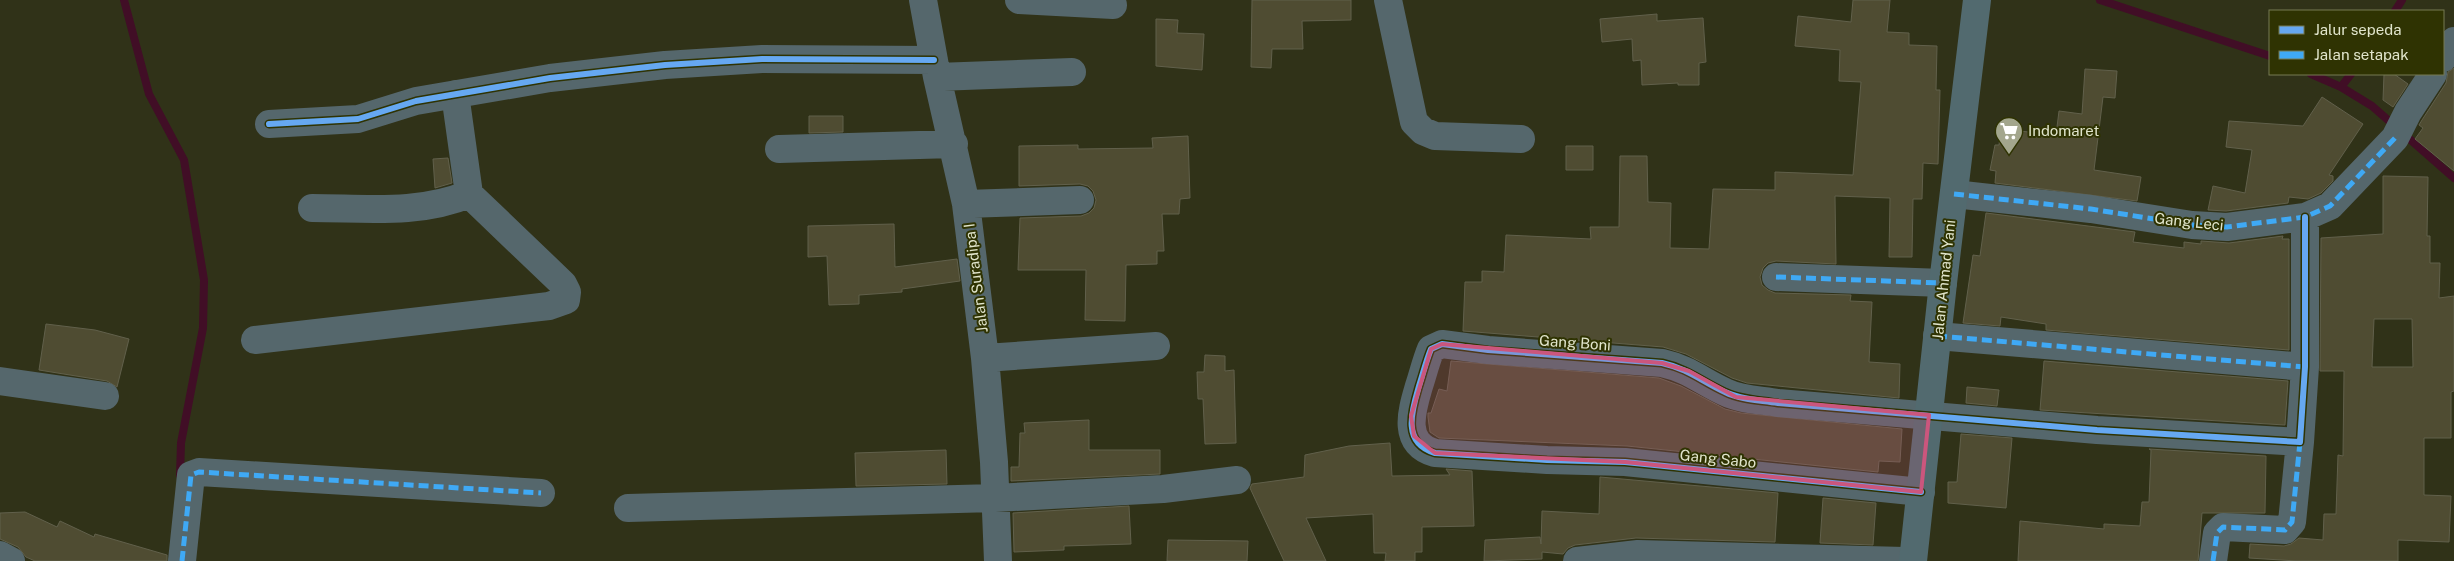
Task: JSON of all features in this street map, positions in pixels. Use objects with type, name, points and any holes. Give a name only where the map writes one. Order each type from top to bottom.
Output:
[{"type":"main road","name":"Jalan Ahmad Yani","points":[[1913,561],[1921,492],[1916,414],[1937,336],[1977,4]]},
{"type":"street","name":"Jalan Suradipa I","points":[[923,0],[966,204],[985,358],[998,561]]},
{"type":"street","points":[[1019,0],[1113,5]]},
{"type":"street","points":[[1388,0],[1414,122],[1423,131],[1435,136],[1521,139]]},
{"type":"street","points":[[2444,56],[2454,41]]},
{"type":"street","points":[[269,124],[358,119],[416,101],[455,94],[550,78],[665,65],[762,60],[1072,72]]},
{"type":"street","name":"Gang Leci","points":[[1954,194],[2091,209],[2192,225],[2228,227],[2305,217],[2330,206],[2395,138],[2408,112],[2432,75]]},
{"type":"street","points":[[255,340],[564,303],[567,292],[563,284],[469,194],[455,94]]},
{"type":"street","points":[[779,149],[954,144]]},
{"type":"street","points":[[312,208],[417,208],[442,204],[469,194]]},
{"type":"street","points":[[966,204],[1080,200]]},
{"type":"street","points":[[2213,561],[2217,534],[2223,527],[2285,530],[2292,522],[2305,367],[2305,217]]},
{"type":"street","points":[[1842,262],[1944,275]]},
{"type":"street","points":[[1776,276],[1944,275]]},
{"type":"street","points":[[1937,336],[2305,367]]},
{"type":"street","name":"Gang Boni","points":[[1512,458],[1435,453],[1421,445],[1414,436],[1411,416],[1431,349],[1442,344],[1488,350],[1662,362],[1689,371],[1736,397],[1778,403],[2096,430],[2300,442]]},
{"type":"street","points":[[985,358],[1156,346]]},
{"type":"street","points":[[0,381],[105,396]]},
{"type":"street","name":"Gang Sabo","points":[[1512,458],[1625,462],[1921,492]]},
{"type":"street","points":[[182,561],[191,475],[199,472],[541,494]]},
{"type":"street","points":[[628,508],[995,498],[1163,489],[1237,480]]},
{"type":"street","points":[[1577,561],[1638,554],[1904,561]]},
{"type":"street","points":[[0,555],[11,561]]},
{"type":"highlighted area","points":[[1442,344],[1662,363],[1689,371],[1736,397],[1929,415],[1921,492],[1625,462],[1435,453],[1414,436],[1411,416],[1431,349]]},
{"type":"building","points":[[1252,0],[1351,0],[1351,20],[1302,21],[1303,49],[1272,49],[1271,68],[1251,67]]},
{"type":"building","points":[[1853,0],[1890,0],[1887,32],[1909,33],[1909,45],[1937,46],[1936,90],[1940,90],[1938,164],[1923,163],[1922,199],[1913,199],[1912,257],[1889,257],[1890,198],[1835,196],[1836,264],[1776,261],[1768,263],[1763,268],[1760,277],[1762,285],[1775,293],[1851,295],[1850,301],[1872,302],[1869,362],[1900,364],[1899,398],[1747,383],[1732,378],[1686,354],[1663,347],[1463,331],[1465,282],[1482,282],[1482,271],[1504,272],[1506,235],[1591,239],[1590,227],[1619,227],[1620,156],[1647,156],[1648,202],[1671,203],[1670,248],[1709,249],[1713,189],[1775,190],[1775,172],[1853,175],[1861,82],[1839,81],[1840,50],[1795,46],[1798,16],[1851,22]]},
{"type":"building","points":[[1657,14],[1657,21],[1703,18],[1706,62],[1699,63],[1699,85],[1678,85],[1678,83],[1642,85],[1641,60],[1633,61],[1632,39],[1602,42],[1600,19]]},
{"type":"building","points":[[1156,19],[1178,20],[1177,33],[1204,34],[1202,70],[1156,66]]},
{"type":"building","points":[[2454,68],[2454,171],[2415,139],[2423,128],[2419,125],[2446,83],[2448,72]]},
{"type":"building","points":[[2085,69],[2117,71],[2115,98],[2103,97],[2094,170],[2141,177],[2137,201],[1995,183],[1996,171],[1990,170],[1995,145],[1999,145],[2001,129],[2056,135],[2059,111],[2082,114]]},
{"type":"building","points":[[2384,75],[2395,75],[2408,84],[2393,107],[2383,100]]},
{"type":"building","points":[[2322,97],[2363,124],[2329,175],[2333,176],[2333,181],[2321,193],[2308,199],[2289,197],[2288,203],[2226,211],[2208,210],[2213,186],[2245,193],[2252,150],[2226,147],[2229,121],[2303,126]]},
{"type":"building","points":[[809,116],[843,116],[843,132],[809,133]]},
{"type":"building","points":[[1188,136],[1190,198],[1180,199],[1179,214],[1162,214],[1164,251],[1157,251],[1157,264],[1126,265],[1125,321],[1085,320],[1086,270],[1018,270],[1020,218],[1081,216],[1089,213],[1094,208],[1096,200],[1093,191],[1088,186],[1080,184],[1019,186],[1019,146],[1078,145],[1078,149],[1153,148],[1152,138]]},
{"type":"building","points":[[1566,146],[1593,146],[1593,170],[1566,170]]},
{"type":"building","points":[[448,158],[452,183],[435,188],[433,159]]},
{"type":"building","points":[[2383,176],[2428,177],[2427,236],[2430,236],[2430,263],[2440,263],[2439,298],[2454,296],[2454,391],[2451,392],[2451,438],[2424,438],[2424,495],[2451,496],[2449,542],[2398,540],[2398,561],[2297,561],[2249,558],[2250,544],[2284,546],[2291,544],[2299,538],[2323,540],[2324,514],[2336,514],[2338,455],[2343,456],[2344,371],[2320,371],[2321,238],[2383,234]],"holes":[[[2374,319],[2412,319],[2413,367],[2372,367]]]},
{"type":"building","points":[[1986,213],[2135,232],[2133,242],[2184,248],[2184,242],[2201,244],[2201,241],[2229,243],[2283,236],[2282,239],[2289,239],[2289,350],[2046,330],[2046,324],[2001,317],[2000,326],[1963,323],[1973,255],[1980,256]]},
{"type":"building","points":[[894,224],[895,267],[957,259],[960,281],[902,289],[902,292],[859,295],[859,304],[829,305],[827,256],[808,257],[808,226]]},
{"type":"building","points":[[46,324],[95,330],[129,339],[117,387],[107,381],[39,370]]},
{"type":"building","points":[[1205,355],[1225,356],[1225,371],[1234,370],[1236,443],[1205,444],[1203,399],[1198,399],[1197,372],[1204,372]]},
{"type":"building","points":[[1451,361],[1659,378],[1681,386],[1725,409],[1741,413],[1902,429],[1900,462],[1879,461],[1878,472],[1627,446],[1439,438],[1430,432],[1428,413],[1431,413],[1439,389],[1447,391]]},
{"type":"building","points":[[2044,361],[2288,381],[2285,425],[2040,410]]},
{"type":"building","points":[[1967,387],[1999,390],[1997,406],[1966,403]]},
{"type":"building","points":[[1089,420],[1089,450],[1160,450],[1160,474],[1011,481],[1011,467],[1019,467],[1020,433],[1025,433],[1024,423]]},
{"type":"building","points":[[1961,434],[2012,438],[2006,508],[1948,503],[1948,482],[1957,482]]},
{"type":"building","points":[[1390,443],[1392,476],[1450,475],[1446,469],[1472,471],[1474,526],[1422,527],[1422,552],[1415,552],[1415,561],[1385,561],[1386,553],[1374,553],[1373,514],[1306,518],[1326,561],[1284,561],[1250,488],[1252,484],[1304,477],[1305,455],[1349,446]]},
{"type":"building","points":[[2149,449],[2266,456],[2265,513],[2202,513],[2198,561],[2018,561],[2020,521],[2104,529],[2104,524],[2140,526],[2142,502],[2149,502],[2151,450]]},
{"type":"building","points":[[946,450],[947,484],[856,486],[855,453]]},
{"type":"building","points":[[1600,477],[1778,493],[1775,542],[1636,538],[1575,545],[1568,548],[1563,554],[1542,552],[1542,559],[1484,561],[1485,540],[1540,537],[1541,544],[1542,511],[1599,514]]},
{"type":"building","points":[[1823,498],[1876,503],[1873,545],[1820,543]]},
{"type":"building","points":[[1129,506],[1131,544],[1064,546],[1064,550],[1014,552],[1013,513]]},
{"type":"building","points":[[25,512],[57,527],[60,521],[94,537],[95,534],[167,555],[167,561],[35,561],[26,557],[18,547],[0,539],[0,513]]},
{"type":"building","points":[[1168,540],[1248,541],[1247,561],[1167,561]]},
{"type":"waterway","points":[[124,0],[149,94],[184,160],[204,280],[203,328],[181,443],[180,475]]},
{"type":"waterway","points":[[2100,0],[2269,56]]},
{"type":"waterway","points":[[2396,10],[2402,0]]},
{"type":"waterway","points":[[2313,75],[2341,87],[2372,106],[2454,178]]},
{"type":"waterway","points":[[2341,87],[2350,75]]},
{"type":"marked path","points":[[1954,194],[2091,209],[2192,225],[2227,227],[2305,217],[2330,206],[2395,138]]},
{"type":"marked path","points":[[1776,277],[1943,283]]},
{"type":"marked path","points":[[1937,336],[2305,367]]},
{"type":"marked path","points":[[2213,561],[2217,533],[2223,527],[2285,530],[2292,522],[2300,442]]},
{"type":"marked path","points":[[182,561],[191,475],[199,472],[541,493]]},
{"type":"cycle path","points":[[269,124],[358,119],[416,101],[550,78],[665,65],[762,59],[934,60]]},
{"type":"cycle path","points":[[1921,492],[1625,462],[1547,460],[1435,453],[1417,442],[1413,434],[1412,415],[1416,395],[1431,349],[1442,344],[1488,350],[1662,363],[1687,372],[1731,395],[1778,403],[2097,430],[2300,442],[2305,367],[2305,217]]},
{"type":"place","name":"Indomaret","points":[[2009,155]]}]
